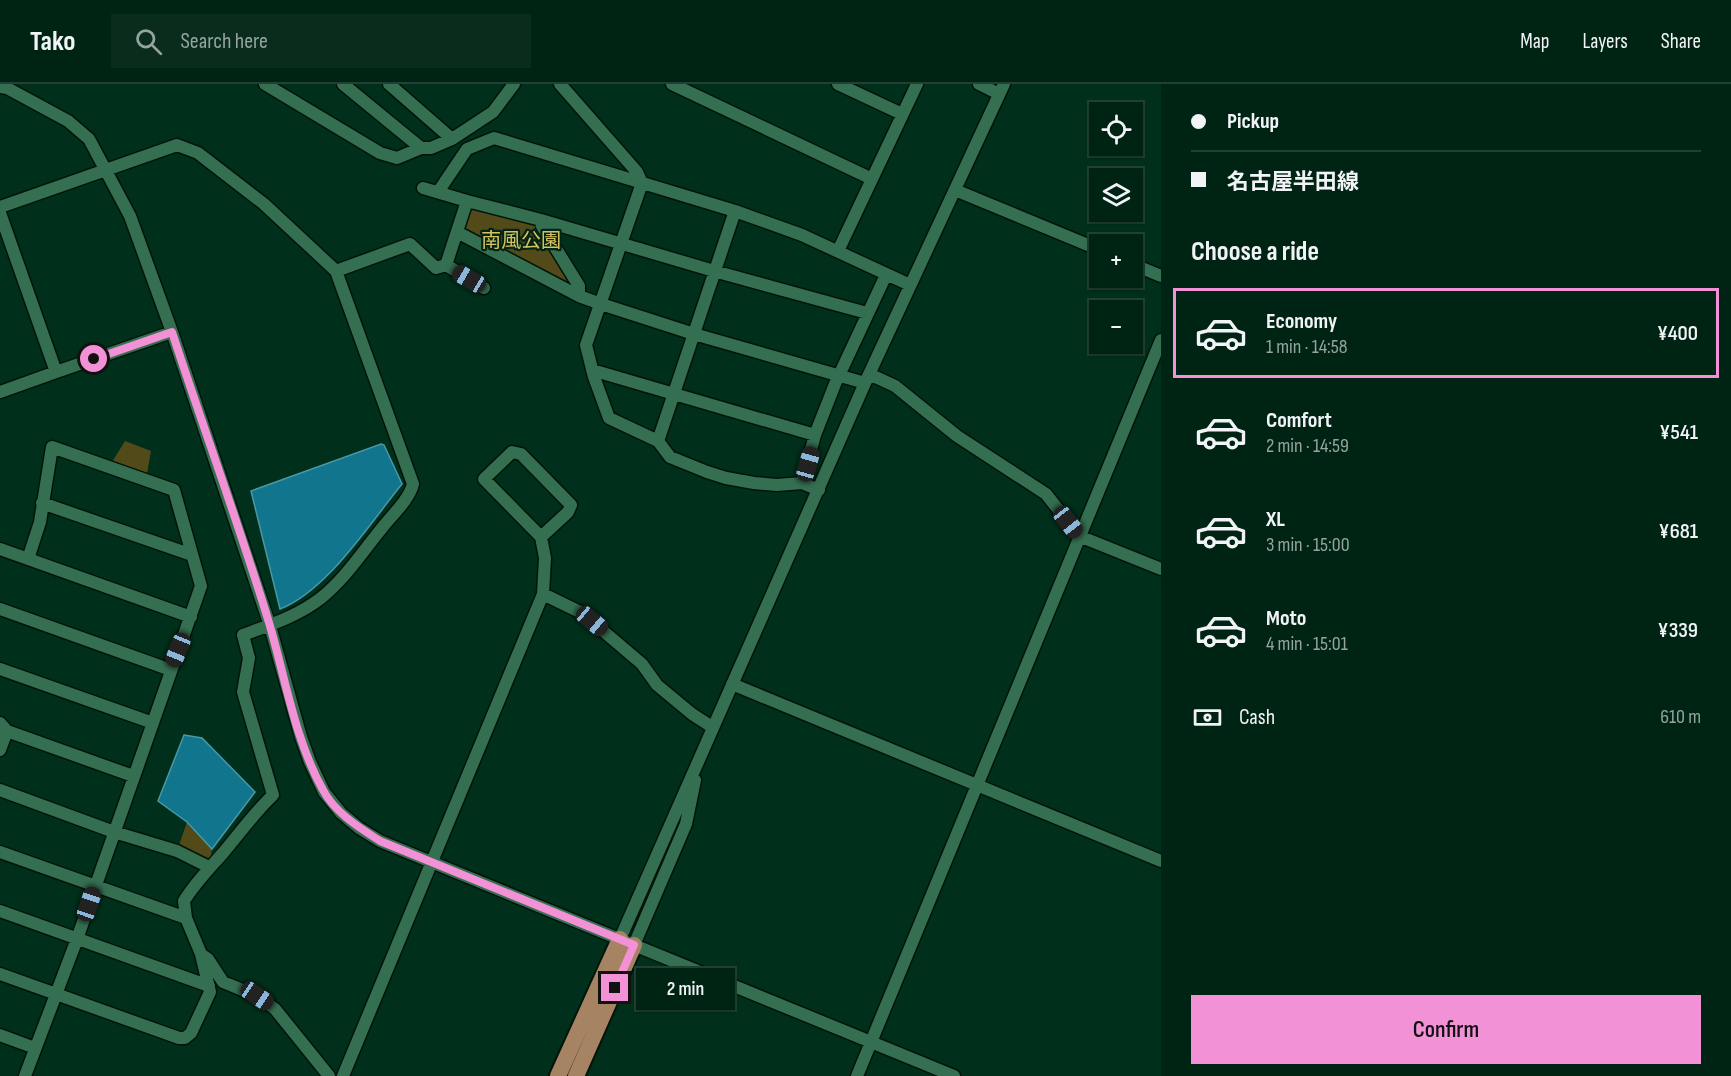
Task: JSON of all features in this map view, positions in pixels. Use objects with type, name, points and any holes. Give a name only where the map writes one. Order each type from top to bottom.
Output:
[{"type":"main road","points":[[558,1076],[627,942]]},
{"type":"main road","points":[[576,1076],[627,942]]},
{"type":"street","points":[[265,84],[380,153],[397,158],[452,139],[493,112],[514,84]]},
{"type":"street","points":[[343,84],[357,88],[421,148]]},
{"type":"street","points":[[388,84],[452,139]]},
{"type":"street","points":[[560,84],[637,172],[642,183],[586,345],[609,418],[658,441],[669,457],[726,478],[777,485],[802,483],[819,490]]},
{"type":"street","points":[[672,84],[872,179]]},
{"type":"street","points":[[838,84],[902,114]]},
{"type":"street","points":[[838,251],[917,84]]},
{"type":"street","points":[[627,942],[710,732],[867,379],[1001,89],[978,84]]},
{"type":"street","points":[[5,86],[68,121],[88,139],[130,216],[172,332],[270,626],[301,737],[324,792],[341,813],[380,841],[954,1076]]},
{"type":"street","points":[[438,192],[467,149],[494,138],[735,211],[802,235],[910,285]]},
{"type":"street","points":[[0,207],[177,145],[198,153],[264,204],[336,271],[413,484],[411,491],[394,513],[341,578],[322,597],[285,620],[243,635],[249,658],[243,692],[273,795],[257,810],[224,852],[209,867],[184,901],[186,918],[201,954],[210,992],[192,1033],[185,1038],[179,1038],[0,974]]},
{"type":"street","points":[[423,188],[867,313]]},
{"type":"street","points":[[955,190],[1089,245]]},
{"type":"street","points":[[446,265],[466,201]]},
{"type":"street","points":[[658,441],[735,211]]},
{"type":"street","points":[[0,213],[56,372]]},
{"type":"street","points":[[541,220],[542,226],[579,286],[579,296]]},
{"type":"street","points":[[457,232],[579,296],[601,304],[832,375],[867,379],[895,386],[957,436],[1046,494],[1079,536],[1161,569]]},
{"type":"street","points":[[336,271],[410,244],[436,268],[446,265],[484,288]]},
{"type":"street","points":[[1143,269],[1161,276]]},
{"type":"street","points":[[802,483],[815,435],[885,275]]},
{"type":"street","points":[[0,392],[172,332]]},
{"type":"street","points":[[856,1076],[1161,340]]},
{"type":"street","points":[[592,370],[815,435]]},
{"type":"street","points":[[25,1076],[77,939],[201,586],[174,490],[52,447],[40,522],[28,559]]},
{"type":"street","points":[[343,1076],[543,594],[545,558],[541,537],[484,478],[512,452],[521,454],[571,505],[568,512],[541,537]]},
{"type":"street","points":[[42,503],[192,555]]},
{"type":"street","points":[[0,549],[191,617]]},
{"type":"street","points":[[543,594],[582,613],[642,664],[657,685],[710,732]]},
{"type":"street","points":[[0,609],[171,670]]},
{"type":"street","points":[[0,669],[153,723]]},
{"type":"street","points":[[732,684],[1161,861]]},
{"type":"street","points":[[0,750],[3,727],[133,776]]},
{"type":"street","points":[[0,790],[114,832],[177,851],[209,867]]},
{"type":"street","points":[[0,852],[186,918]]},
{"type":"street","points":[[0,911],[209,986]]},
{"type":"street","points":[[201,954],[208,959],[223,982],[257,996],[275,1009],[329,1076]]},
{"type":"street","points":[[0,1035],[35,1048]]},
{"type":"green space","name":"南風公園","points":[[467,201],[541,220],[579,296],[457,232]]},
{"type":"green space","points":[[125,441],[151,451],[146,479],[109,467]]},
{"type":"green space","points":[[187,822],[212,849],[209,867],[177,851]]},
{"type":"water","points":[[381,444],[384,445],[402,484],[331,572],[297,600],[280,609],[251,491]]},
{"type":"water","points":[[184,735],[202,738],[255,792],[212,849],[187,822],[158,801]]},
{"type":"route","points":[[94,359],[172,332],[270,626],[301,737],[324,792],[341,813],[380,841],[634,945],[615,988]]}]
